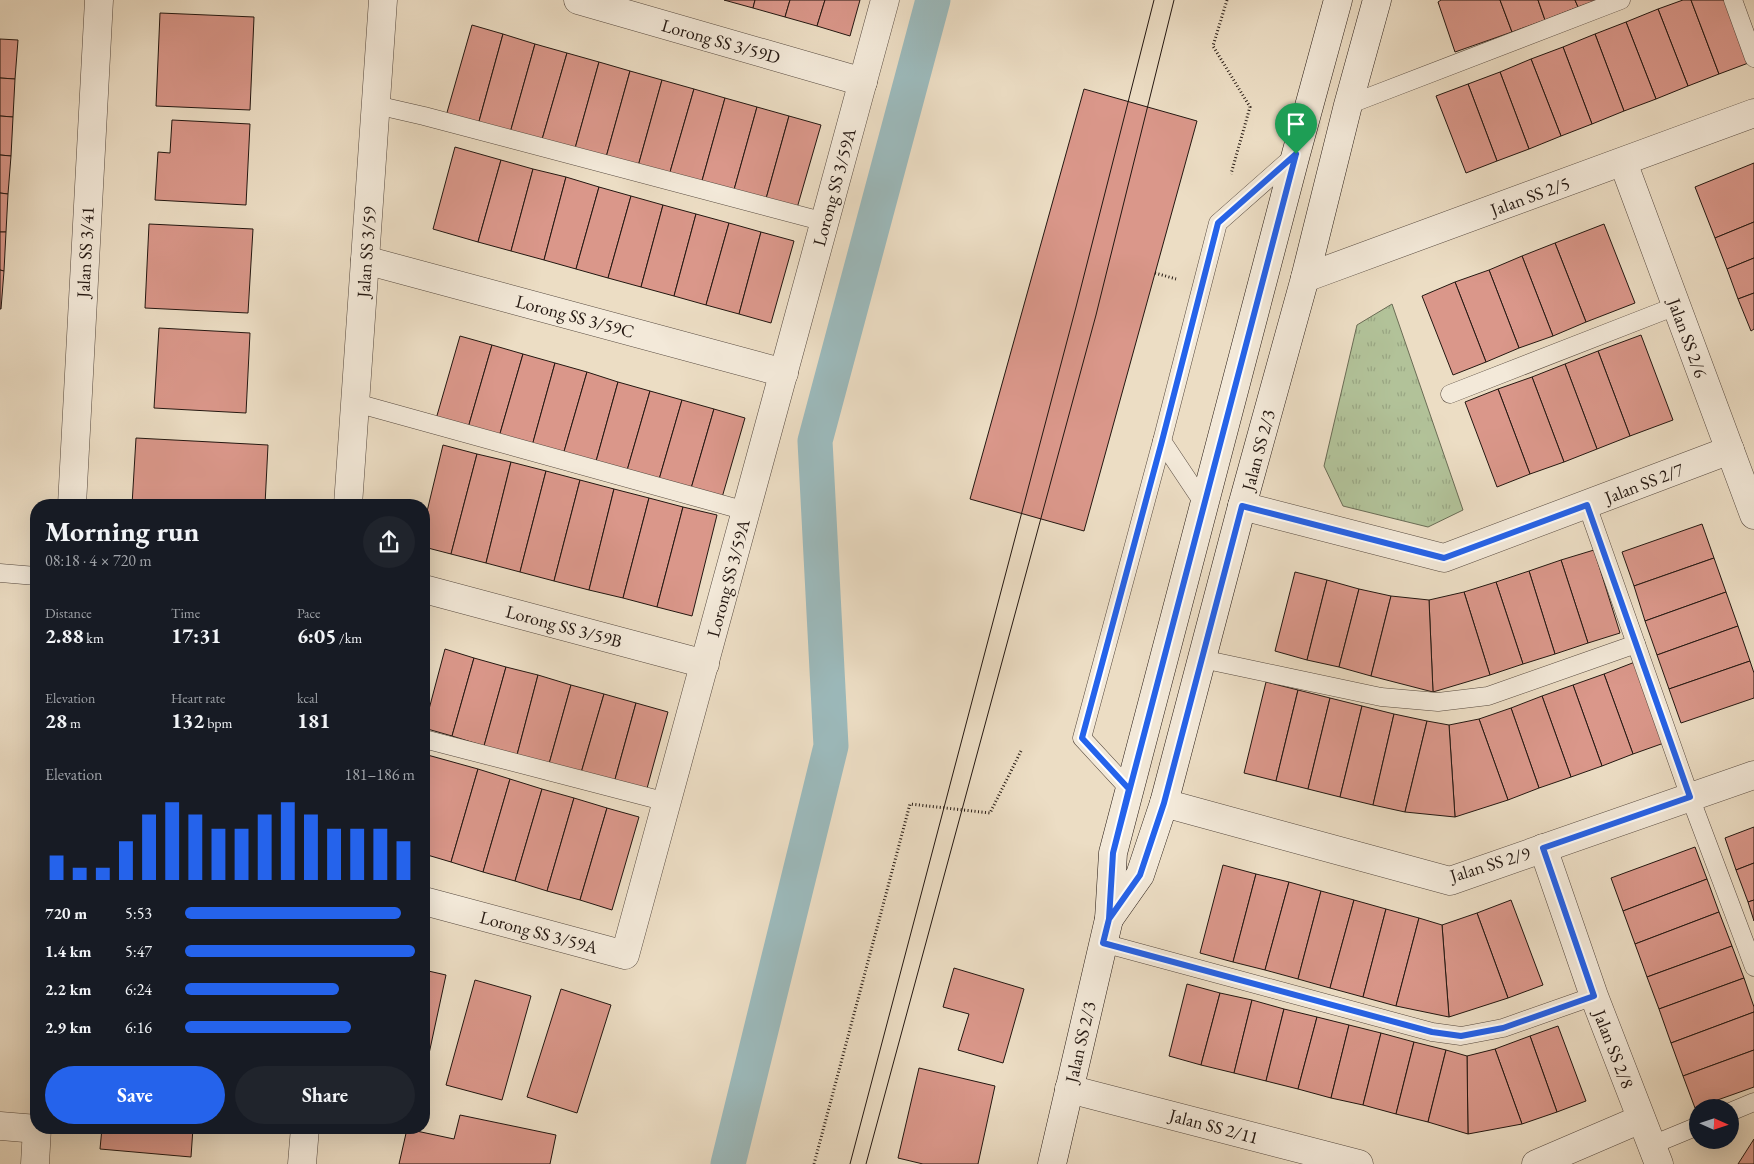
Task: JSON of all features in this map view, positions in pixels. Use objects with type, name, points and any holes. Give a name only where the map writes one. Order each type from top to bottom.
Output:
[{"type":"street","name":"Jalan SS 3/41","points":[[72,499],[99,0]]},
{"type":"street","name":"Jalan SS 3/59","points":[[348,499],[383,0]]},
{"type":"street","name":"Lorong SS 3/59D","points":[[578,0],[863,82]]},
{"type":"street","name":"Lorong SS 3/59A","points":[[430,904],[625,955],[885,0]]},
{"type":"street","name":"Jalan SS 2/3","points":[[1052,1164],[1106,931],[1113,853],[1338,0]]},
{"type":"street","name":"Jalan SS 2/3","points":[[1106,931],[1140,875],[1164,803],[1242,506],[1305,278],[1348,105],[1377,0]]},
{"type":"street","name":"Jalan SS 2/5","points":[[1305,278],[1754,112]]},
{"type":"street","name":"Jalan SS 2/6","points":[[1623,162],[1754,514]]},
{"type":"street","name":"Lorong SS 3/59C","points":[[365,260],[784,372]]},
{"type":"street","name":"Jalan SS 2/7","points":[[1242,506],[1444,558],[1730,450]]},
{"type":"street","name":"Lorong SS 3/59B","points":[[430,592],[705,664]]},
{"type":"street","name":"Jalan SS 2/9","points":[[1164,803],[1450,881],[1754,775]]},
{"type":"street","name":"Jalan SS 2/8","points":[[1543,848],[1594,996],[1656,1154]]},
{"type":"street","name":"Jalan SS 2/11","points":[[1069,1089],[1359,1164]]},
{"type":"street","points":[[1536,1164],[1641,1119]]},
{"type":"street","points":[[0,1126],[30,1128]]},
{"type":"street","points":[[35,1164],[37,1134]]},
{"type":"street","points":[[302,1164],[304,1134]]},
{"type":"lane","points":[[1348,105],[1621,0]]},
{"type":"lane","points":[[1733,0],[1754,58]]},
{"type":"lane","points":[[376,105],[825,222]]},
{"type":"lane","points":[[1129,789],[1082,738],[1162,441],[1218,223],[1296,154]]},
{"type":"lane","points":[[1450,394],[1676,306]]},
{"type":"lane","points":[[356,403],[746,511]]},
{"type":"lane","points":[[1162,441],[1204,504]]},
{"type":"lane","points":[[1587,505],[1690,797],[1754,967]]},
{"type":"lane","points":[[0,573],[30,576]]},
{"type":"lane","points":[[1202,659],[1381,697],[1438,702],[1488,696],[1636,644]]},
{"type":"lane","points":[[430,741],[667,802]]},
{"type":"lane","points":[[1106,931],[1432,1032],[1461,1036],[1503,1028],[1594,996]]},
{"type":"lane","points":[[1739,1108],[1754,1102]]},
{"type":"lane","points":[[1656,1154],[1689,1132]]},
{"type":"path","points":[[1227,0],[1213,46],[1250,107],[1231,175]]},
{"type":"path","points":[[814,1164],[910,804],[990,814],[1021,751]]},
{"type":"green space","points":[[1392,304],[1463,510],[1428,527],[1343,506],[1324,466],[1357,325]]},
{"type":"building","points":[[724,0],[755,0],[753,8]]},
{"type":"building","points":[[755,0],[790,0],[785,17],[753,8]]},
{"type":"building","points":[[790,0],[825,0],[817,26],[785,17]]},
{"type":"building","points":[[825,0],[860,0],[850,36],[817,26]]},
{"type":"building","points":[[1441,0],[1500,0],[1512,32],[1455,52],[1438,2]]},
{"type":"building","points":[[1500,0],[1538,0],[1545,20],[1512,32]]},
{"type":"building","points":[[1538,0],[1575,0],[1578,7],[1545,20]]},
{"type":"building","points":[[1575,0],[1598,0],[1578,7]]},
{"type":"building","points":[[1683,0],[1691,0],[1719,74],[1688,86],[1658,9]]},
{"type":"building","points":[[1691,0],[1728,0],[1751,62],[1719,74]]},
{"type":"building","points":[[1658,9],[1688,86],[1656,99],[1626,22]]},
{"type":"building","points":[[160,13],[254,17],[250,110],[156,106]]},
{"type":"building","points":[[1626,22],[1656,99],[1624,111],[1595,34]]},
{"type":"building","points":[[472,25],[503,34],[478,125],[446,116]]},
{"type":"building","points":[[503,34],[535,44],[510,133],[478,125]]},
{"type":"building","points":[[1595,34],[1624,111],[1592,124],[1563,47]]},
{"type":"building","points":[[0,39],[18,40],[15,79],[0,78]]},
{"type":"building","points":[[535,44],[567,53],[541,143],[510,133]]},
{"type":"building","points":[[1563,47],[1592,124],[1561,136],[1531,59]]},
{"type":"building","points":[[567,53],[599,62],[574,152],[541,143]]},
{"type":"building","points":[[1531,59],[1561,136],[1529,149],[1500,72]]},
{"type":"building","points":[[599,62],[630,71],[605,161],[574,152]]},
{"type":"building","points":[[630,71],[662,80],[637,170],[605,161]]},
{"type":"building","points":[[1500,72],[1529,149],[1497,161],[1468,84]]},
{"type":"building","points":[[0,78],[15,79],[13,117],[0,116]]},
{"type":"building","points":[[662,80],[694,89],[668,179],[637,170]]},
{"type":"building","points":[[1468,84],[1497,161],[1466,173],[1436,96]]},
{"type":"building","points":[[694,89],[725,98],[700,188],[668,179]]},
{"type":"building","points":[[1084,89],[1197,121],[1084,531],[970,499]]},
{"type":"building","points":[[725,98],[757,107],[732,197],[700,188]]},
{"type":"building","points":[[757,107],[789,116],[764,206],[732,197]]},
{"type":"building","points":[[0,116],[13,117],[11,156],[0,155]]},
{"type":"building","points":[[789,116],[821,125],[795,215],[764,206]]},
{"type":"building","points":[[172,120],[250,124],[246,205],[155,200],[158,152],[170,153]]},
{"type":"building","points":[[455,147],[501,160],[478,242],[433,229]]},
{"type":"building","points":[[0,155],[11,156],[8,194],[0,193]]},
{"type":"building","points":[[501,160],[533,169],[511,251],[478,242]]},
{"type":"building","points":[[1754,163],[1754,222],[1715,238],[1695,187]]},
{"type":"building","points":[[533,169],[566,177],[544,260],[511,251]]},
{"type":"building","points":[[566,177],[599,187],[576,269],[544,260]]},
{"type":"building","points":[[599,187],[631,196],[608,278],[576,269]]},
{"type":"building","points":[[0,193],[8,194],[6,232],[0,232]]},
{"type":"building","points":[[631,196],[663,205],[641,287],[608,278]]},
{"type":"building","points":[[663,205],[696,214],[674,296],[641,287]]},
{"type":"building","points":[[696,214],[729,223],[706,305],[674,296]]},
{"type":"building","points":[[1754,222],[1754,258],[1727,269],[1715,238]]},
{"type":"building","points":[[729,223],[761,232],[739,314],[706,305]]},
{"type":"building","points":[[149,224],[253,229],[248,313],[145,308]]},
{"type":"building","points":[[1604,224],[1635,303],[1586,322],[1555,243]]},
{"type":"building","points":[[0,232],[6,232],[4,271],[0,270]]},
{"type":"building","points":[[761,232],[794,241],[771,323],[739,314]]},
{"type":"building","points":[[1555,243],[1586,322],[1553,336],[1522,256]]},
{"type":"building","points":[[1522,256],[1553,336],[1519,348],[1489,270]]},
{"type":"building","points":[[1754,258],[1754,293],[1738,299],[1727,269]]},
{"type":"building","points":[[0,270],[4,271],[1,309],[0,309]]},
{"type":"building","points":[[1489,270],[1519,348],[1486,362],[1455,282]]},
{"type":"building","points":[[1455,282],[1486,362],[1453,375],[1422,296]]},
{"type":"building","points":[[1754,293],[1754,329],[1751,331],[1738,299]]},
{"type":"building","points":[[159,328],[250,333],[246,413],[154,408]]},
{"type":"building","points":[[1641,335],[1673,420],[1630,436],[1598,351]]},
{"type":"building","points":[[460,336],[492,345],[468,428],[436,419]]},
{"type":"building","points":[[492,345],[523,354],[499,437],[468,428]]},
{"type":"building","points":[[1598,351],[1630,436],[1597,449],[1565,364]]},
{"type":"building","points":[[523,354],[555,363],[532,446],[499,437]]},
{"type":"building","points":[[555,363],[587,372],[563,455],[532,446]]},
{"type":"building","points":[[1565,364],[1597,449],[1564,462],[1532,377]]},
{"type":"building","points":[[587,372],[618,382],[595,465],[563,455]]},
{"type":"building","points":[[1532,377],[1564,462],[1530,474],[1498,389]]},
{"type":"building","points":[[618,382],[650,391],[626,474],[595,465]]},
{"type":"building","points":[[1498,389],[1530,474],[1497,487],[1465,402]]},
{"type":"building","points":[[650,391],[682,400],[658,483],[626,474]]},
{"type":"building","points":[[682,400],[714,409],[690,492],[658,483]]},
{"type":"building","points":[[714,409],[745,418],[721,501],[690,492]]},
{"type":"building","points":[[136,438],[268,445],[265,499],[132,499]]},
{"type":"building","points":[[443,445],[477,454],[451,554],[430,549],[430,499]]},
{"type":"building","points":[[477,454],[511,462],[486,563],[451,554]]},
{"type":"building","points":[[511,462],[546,471],[520,572],[486,563]]},
{"type":"building","points":[[546,471],[580,480],[554,581],[520,572]]},
{"type":"building","points":[[580,480],[614,489],[589,590],[554,581]]},
{"type":"building","points":[[614,489],[649,498],[623,598],[589,590]]},
{"type":"building","points":[[649,498],[683,507],[657,607],[623,598]]},
{"type":"building","points":[[683,507],[717,515],[692,616],[657,607]]},
{"type":"building","points":[[1702,524],[1714,558],[1634,586],[1622,552]]},
{"type":"building","points":[[1594,550],[1620,633],[1588,643],[1561,560]]},
{"type":"building","points":[[1714,558],[1726,592],[1645,621],[1634,586]]},
{"type":"building","points":[[1561,560],[1588,643],[1555,654],[1529,571]]},
{"type":"building","points":[[1529,571],[1555,654],[1523,664],[1496,582]]},
{"type":"building","points":[[1295,572],[1327,580],[1307,660],[1275,651]]},
{"type":"building","points":[[1327,580],[1359,589],[1339,667],[1307,660]]},
{"type":"building","points":[[1496,582],[1523,664],[1490,675],[1464,592]]},
{"type":"building","points":[[1359,589],[1391,596],[1371,676],[1339,667]]},
{"type":"building","points":[[1464,592],[1490,675],[1433,692],[1429,600]]},
{"type":"building","points":[[1726,592],[1738,626],[1657,655],[1645,621]]},
{"type":"building","points":[[1391,596],[1429,600],[1433,692],[1371,676]]},
{"type":"building","points":[[1738,626],[1750,661],[1669,689],[1657,655]]},
{"type":"building","points":[[445,649],[474,658],[452,736],[430,730],[430,705]]},
{"type":"building","points":[[474,658],[506,667],[484,746],[452,736]]},
{"type":"building","points":[[1750,661],[1754,673],[1754,698],[1681,723],[1669,689]]},
{"type":"building","points":[[1635,662],[1664,743],[1633,754],[1604,674]]},
{"type":"building","points":[[506,667],[538,675],[517,755],[484,746]]},
{"type":"building","points":[[1604,674],[1633,754],[1602,766],[1573,685]]},
{"type":"building","points":[[538,675],[571,685],[549,764],[517,755]]},
{"type":"building","points":[[1266,682],[1298,690],[1276,781],[1244,773]]},
{"type":"building","points":[[571,685],[604,694],[581,773],[549,764]]},
{"type":"building","points":[[1573,685],[1602,766],[1571,777],[1542,696]]},
{"type":"building","points":[[1298,690],[1330,698],[1308,789],[1276,781]]},
{"type":"building","points":[[604,694],[636,703],[614,783],[581,773]]},
{"type":"building","points":[[1542,696],[1571,777],[1539,788],[1511,708]]},
{"type":"building","points":[[1330,698],[1362,706],[1340,797],[1308,789]]},
{"type":"building","points":[[636,703],[668,712],[646,792],[614,783]]},
{"type":"building","points":[[1362,706],[1394,714],[1373,805],[1340,797]]},
{"type":"building","points":[[1511,708],[1539,788],[1508,800],[1479,719]]},
{"type":"building","points":[[1394,714],[1427,721],[1405,812],[1373,805]]},
{"type":"building","points":[[1479,719],[1508,800],[1455,817],[1449,725]]},
{"type":"building","points":[[1427,721],[1449,725],[1455,817],[1405,812]]},
{"type":"building","points":[[430,756],[478,769],[451,862],[430,856]]},
{"type":"building","points":[[478,769],[510,779],[483,872],[451,862]]},
{"type":"building","points":[[510,779],[542,789],[515,881],[483,872]]},
{"type":"building","points":[[542,789],[574,798],[547,891],[515,881]]},
{"type":"building","points":[[574,798],[607,808],[580,900],[547,891]]},
{"type":"building","points":[[607,808],[639,817],[612,910],[580,900]]},
{"type":"building","points":[[1754,827],[1754,863],[1736,870],[1725,838]]},
{"type":"building","points":[[1695,847],[1707,879],[1623,911],[1611,878]]},
{"type":"building","points":[[1754,863],[1754,900],[1748,902],[1736,870]]},
{"type":"building","points":[[1223,865],[1256,874],[1233,962],[1200,953]]},
{"type":"building","points":[[1256,874],[1289,882],[1265,970],[1233,962]]},
{"type":"building","points":[[1707,879],[1719,912],[1635,944],[1623,911]]},
{"type":"building","points":[[1289,882],[1321,891],[1298,979],[1265,970]]},
{"type":"building","points":[[1321,891],[1354,900],[1330,988],[1298,979]]},
{"type":"building","points":[[1354,900],[1386,909],[1363,997],[1330,988]]},
{"type":"building","points":[[1511,900],[1543,985],[1508,998],[1477,913]]},
{"type":"building","points":[[1754,900],[1754,921],[1748,902]]},
{"type":"building","points":[[1386,909],[1419,918],[1396,1006],[1363,997]]},
{"type":"building","points":[[1719,912],[1732,946],[1647,977],[1635,944]]},
{"type":"building","points":[[1477,913],[1508,998],[1449,1017],[1442,925]]},
{"type":"building","points":[[1419,918],[1442,925],[1449,1017],[1396,1006]]},
{"type":"building","points":[[1732,946],[1744,978],[1659,1009],[1647,977]]},
{"type":"building","points":[[954,968],[1024,989],[1003,1063],[958,1050],[969,1014],[943,1007]]},
{"type":"building","points":[[430,971],[446,975],[430,1049]]},
{"type":"building","points":[[1744,978],[1754,1012],[1671,1043],[1659,1009]]},
{"type":"building","points":[[475,980],[531,996],[502,1100],[446,1085]]},
{"type":"building","points":[[1187,984],[1220,993],[1201,1065],[1169,1056]]},
{"type":"building","points":[[561,989],[611,1005],[577,1113],[527,1097]]},
{"type":"building","points":[[1220,993],[1252,1000],[1234,1073],[1201,1065]]},
{"type":"building","points":[[1252,1000],[1284,1009],[1266,1081],[1234,1073]]},
{"type":"building","points":[[1284,1009],[1317,1017],[1298,1089],[1266,1081]]},
{"type":"building","points":[[1754,1012],[1754,1050],[1683,1076],[1671,1043]]},
{"type":"building","points":[[1317,1017],[1349,1025],[1331,1098],[1298,1089]]},
{"type":"building","points":[[1349,1025],[1381,1033],[1363,1105],[1331,1098]]},
{"type":"building","points":[[1558,1026],[1586,1101],[1557,1112],[1530,1036]]},
{"type":"building","points":[[1381,1033],[1414,1042],[1396,1114],[1363,1105]]},
{"type":"building","points":[[1530,1036],[1557,1112],[1522,1124],[1495,1049]]},
{"type":"building","points":[[1414,1042],[1446,1050],[1428,1122],[1396,1114]]},
{"type":"building","points":[[1495,1049],[1522,1124],[1468,1134],[1467,1056]]},
{"type":"building","points":[[1446,1050],[1467,1056],[1468,1134],[1428,1122]]},
{"type":"building","points":[[1754,1050],[1754,1087],[1720,1099],[1692,1099],[1683,1076]]},
{"type":"building","points":[[919,1068],[995,1086],[978,1164],[923,1164],[898,1158]]},
{"type":"building","points":[[460,1115],[556,1135],[550,1164],[399,1164],[406,1134],[430,1134],[454,1139]]},
{"type":"building","points":[[101,1134],[193,1134],[191,1157],[100,1149]]},
{"type":"building","points":[[1754,1139],[1754,1164],[1738,1164]]},
{"type":"waterway","points":[[728,1164],[831,746],[815,441],[933,0]]},
{"type":"tram line","points":[[850,1164],[1076,307],[1154,0]]},
{"type":"tram line","points":[[866,1164],[1096,315],[1174,0]]},
{"type":"route","points":[[1296,154],[1113,853],[1109,919],[1103,943],[1432,1032],[1461,1036],[1503,1028],[1594,996],[1543,848],[1690,797],[1587,505],[1444,558],[1242,506],[1164,803],[1140,875],[1109,919],[1113,853],[1129,789],[1082,738],[1162,441],[1218,223],[1296,154]]}]
